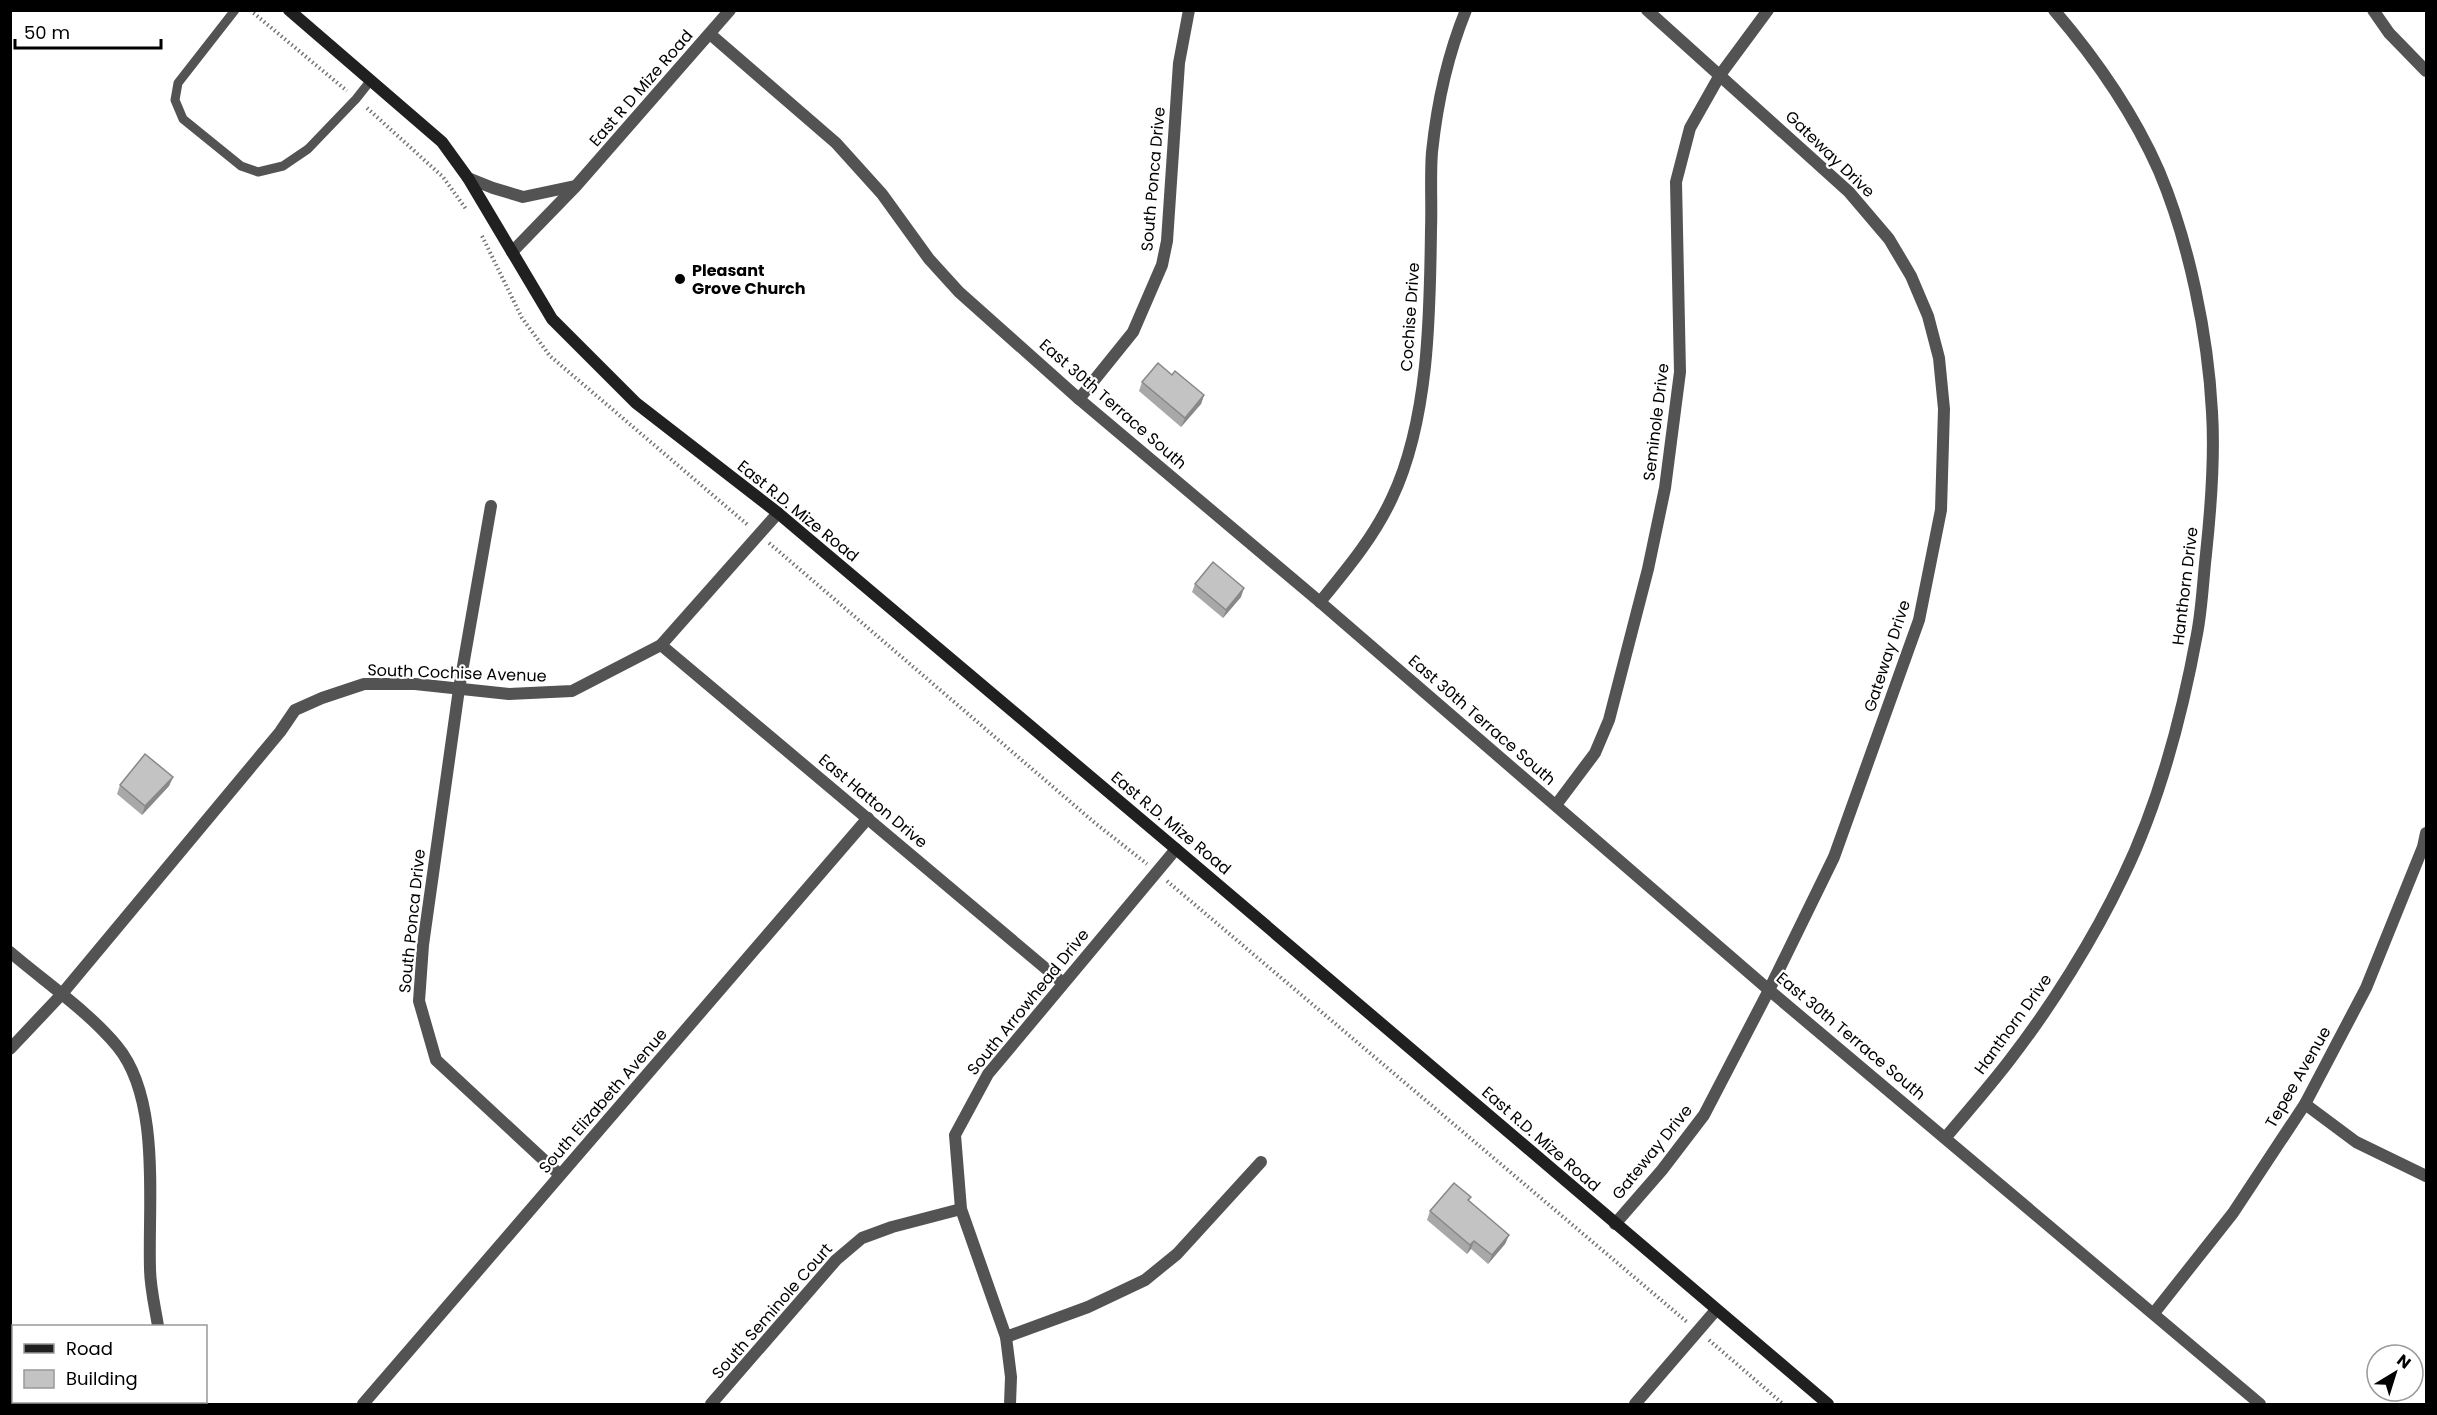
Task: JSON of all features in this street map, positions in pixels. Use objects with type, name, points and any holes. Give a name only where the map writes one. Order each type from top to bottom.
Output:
[{"type":"main road","name":"East R.D. Mize Road","points":[[289,10],[442,142],[468,177],[552,319],[636,404],[778,513],[1828,1404]]},
{"type":"street","name":"East R D Mize Road","points":[[512,252],[576,186],[730,10]]},
{"type":"street","name":"South Ponca Drive","points":[[1079,399],[1133,332],[1162,265],[1167,242],[1179,63],[1189,10]]},
{"type":"street","name":"Cochise Drive","points":[[1320,602],[1372,536],[1393,497],[1407,459],[1420,404],[1431,289],[1432,152],[1443,85],[1466,10]]},
{"type":"street","name":"Gateway Drive","points":[[1615,1224],[1662,1170],[1704,1115],[1834,857],[1919,620],[1941,510],[1944,410],[1939,358],[1928,316],[1911,276],[1889,238],[1850,192],[1647,10]]},
{"type":"street","name":"Seminole Drive","points":[[1556,805],[1595,753],[1609,720],[1648,569],[1665,488],[1680,372],[1676,182],[1690,128],[1720,75],[1768,10]]},
{"type":"street","name":"Hanthorn Drive","points":[[1946,1137],[2010,1060],[2067,977],[2123,877],[2150,813],[2176,732],[2198,631],[2211,504],[2212,413],[2204,335],[2188,259],[2159,172],[2132,116],[2081,42],[2054,10]]},
{"type":"street","points":[[2373,10],[2389,33],[2427,72]]},
{"type":"street","name":"East 30th Terrace South","points":[[710,34],[836,143],[882,194],[929,259],[959,292],[1079,399],[1320,602],[1769,990],[2260,1404]]},
{"type":"street","points":[[468,177],[523,197],[576,186]]},
{"type":"street","name":"South Ponca Drive","points":[[491,506],[459,689],[423,945],[419,1001],[436,1060],[560,1175]]},
{"type":"street","name":"South Cochise Avenue","points":[[10,1049],[61,995],[280,732],[295,710],[321,698],[364,684],[415,684],[509,694],[572,691],[662,645],[778,513]]},
{"type":"street","name":"East Hatton Drive","points":[[662,645],[1063,983]]},
{"type":"street","name":"South Elizabeth Avenue","points":[[363,1404],[868,818]]},
{"type":"street","name":"Tepee Avenue","points":[[2154,1313],[2233,1213],[2305,1104],[2366,988],[2427,833]]},
{"type":"street","name":"South Arrowhead Drive","points":[[1010,1404],[1011,1377],[1006,1337],[961,1209],[954,1135],[988,1074],[1176,849]]},
{"type":"street","points":[[10,952],[96,1024],[117,1046],[135,1075],[144,1114],[148,1149],[150,1271],[158,1325]]},
{"type":"street","points":[[2305,1104],[2356,1142],[2427,1176]]},
{"type":"street","points":[[1006,1337],[1088,1306],[1145,1280],[1177,1254],[1261,1162]]},
{"type":"street","name":"South Seminole Court","points":[[711,1404],[836,1260],[862,1238],[892,1227],[961,1209]]},
{"type":"street","points":[[1635,1404],[1716,1310]]},
{"type":"lane","points":[[235,10],[178,82],[175,100],[183,119],[241,166],[258,171],[283,166],[308,149],[371,80]]},
{"type":"building","points":[[1158,363],[1172,375],[1175,371],[1204,395],[1185,418],[1142,382]]},
{"type":"building","points":[[1213,562],[1244,588],[1226,610],[1195,584]]},
{"type":"building","points":[[145,754],[173,777],[145,806],[120,785]]},
{"type":"building","points":[[1454,1183],[1471,1197],[1468,1200],[1509,1235],[1492,1255],[1474,1241],[1470,1245],[1430,1211]]},
{"type":"place","name":"Pleasant Grove Church","points":[[680,279]]}]
